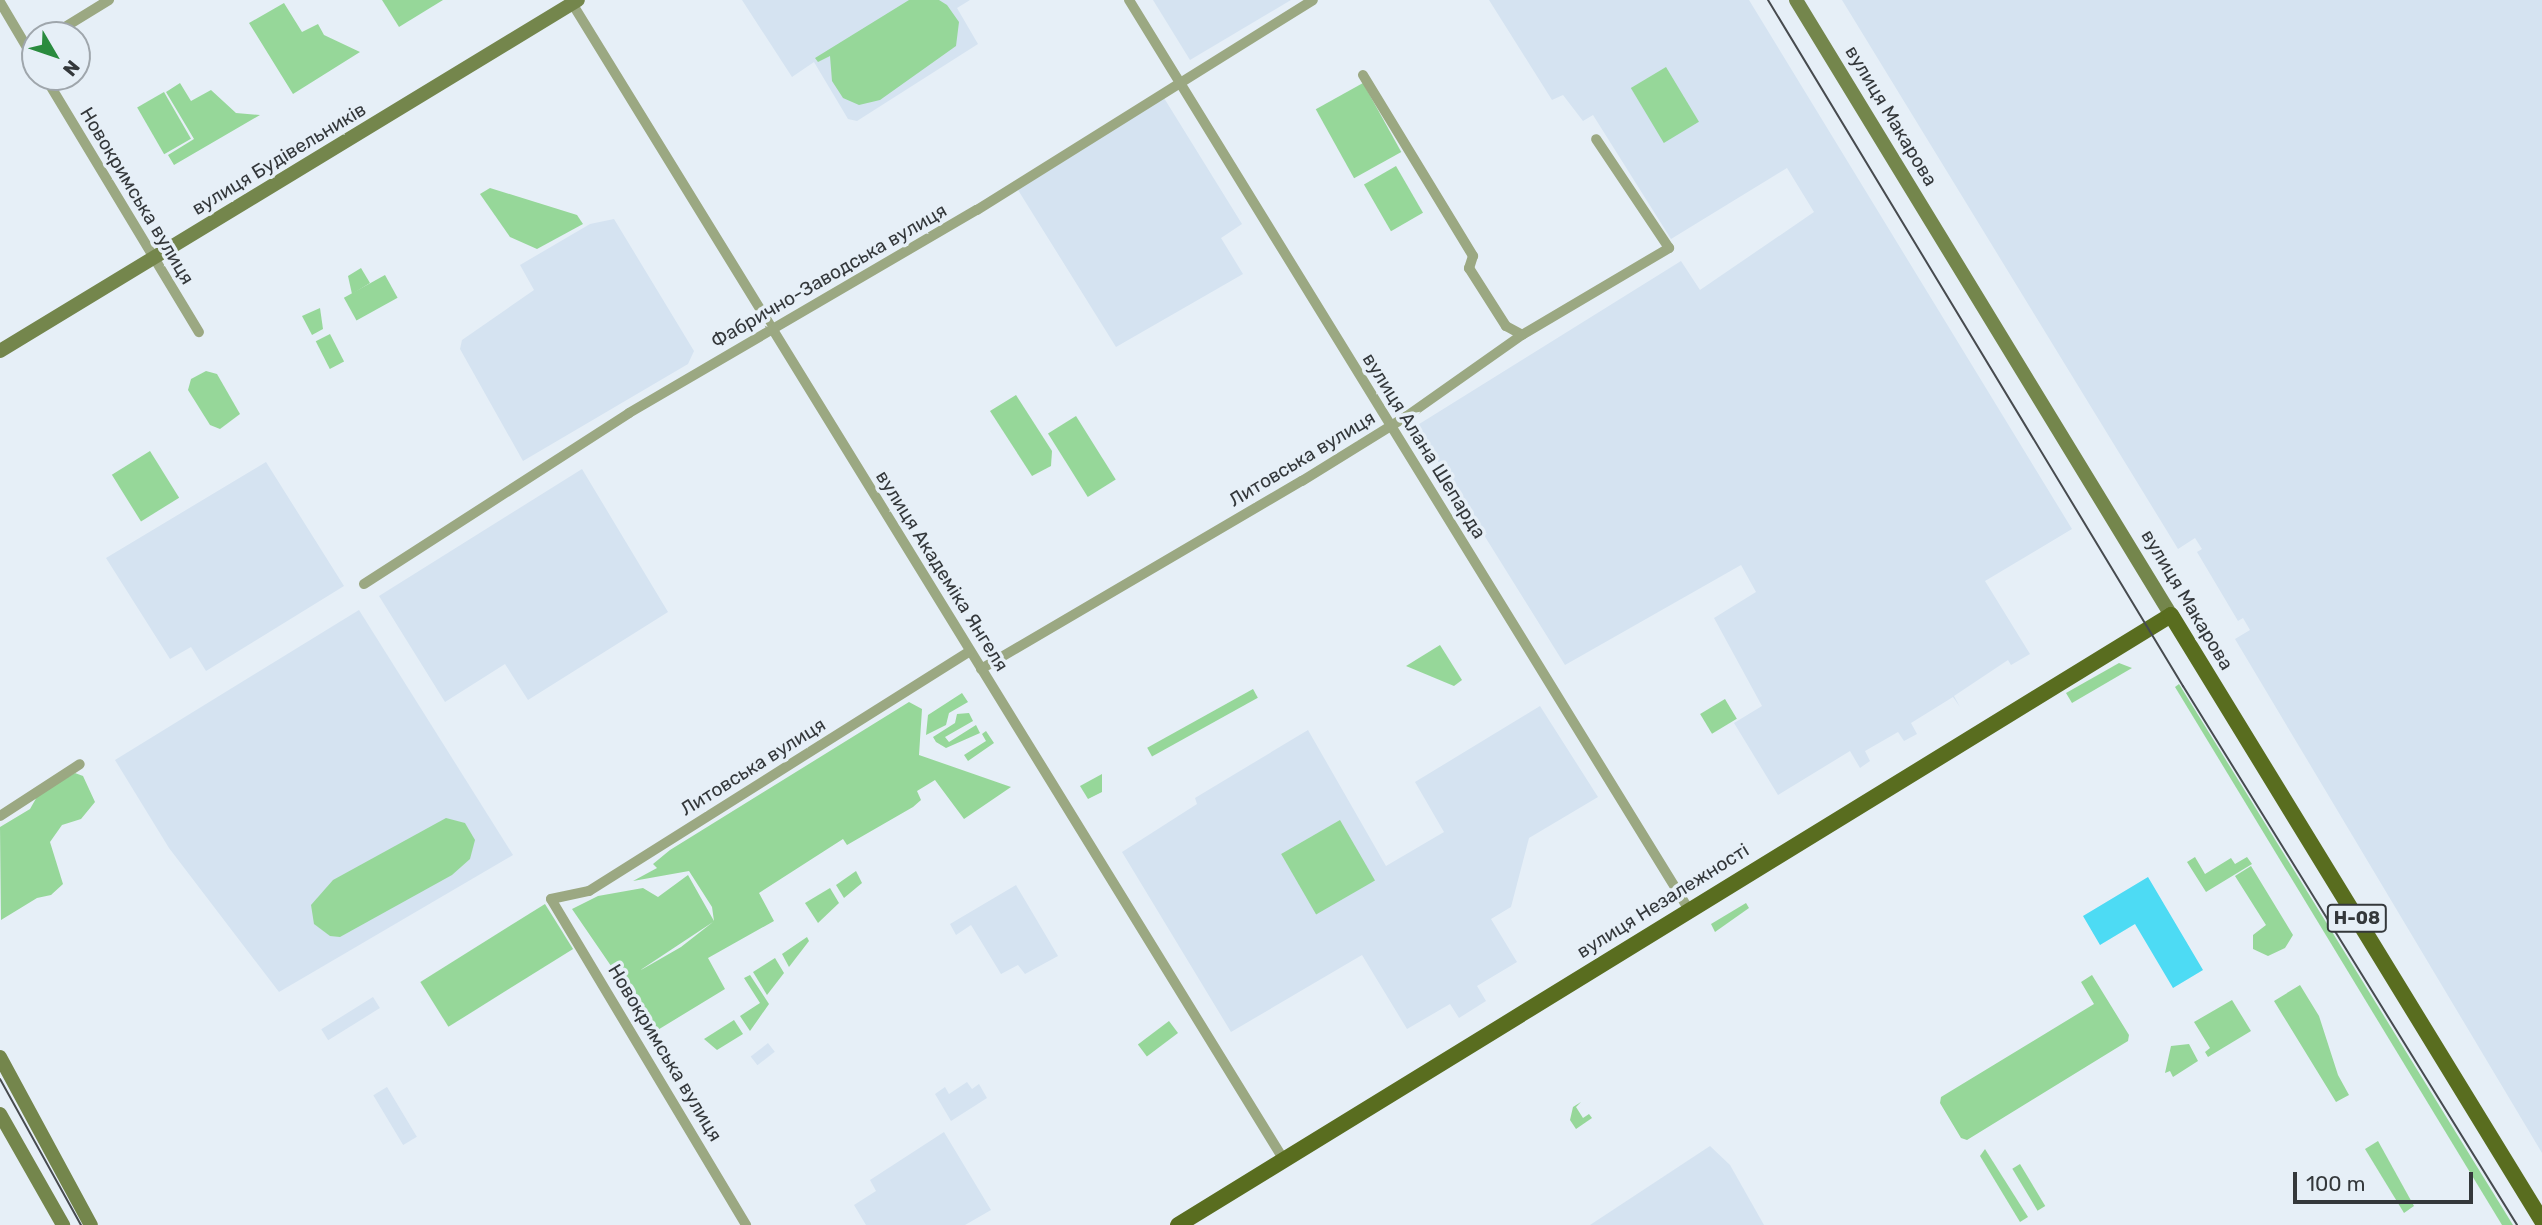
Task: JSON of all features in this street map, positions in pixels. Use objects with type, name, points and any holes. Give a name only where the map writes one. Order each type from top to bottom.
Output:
[{"type":"main road","name":"вулиця Макарова","points":[[1796,0],[2542,1221]]},
{"type":"main road","name":"вулиця Будівельників","points":[[0,351],[573,1]]},
{"type":"main road","name":"вулиця Незалежності","points":[[1178,1225],[2172,615]]},
{"type":"main road","points":[[0,1056],[92,1225]]},
{"type":"main road","points":[[0,1114],[62,1225]]},
{"type":"street","points":[[75,21],[109,0]]},
{"type":"street","name":"вулиця Алана Шепарда","points":[[1129,0],[1689,910]]},
{"type":"street","name":"Фабрично-Заводська вулиця","points":[[364,584],[564,454],[894,259],[1313,0]]},
{"type":"street","name":"вулиця Академіка Янгеля","points":[[573,1],[771,330],[1284,1160]]},
{"type":"street","points":[[0,2],[21,32]]},
{"type":"street","points":[[1363,75],[1473,256],[1469,268],[1506,326],[1522,335]]},
{"type":"street","name":"Новокримська вулиця","points":[[53,91],[199,332]]},
{"type":"street","name":"Литовська вулиця","points":[[981,669],[1391,426],[1522,335],[1669,248],[1596,139]]},
{"type":"street","name":"Литовська вулиця","points":[[551,899],[589,891],[970,651]]},
{"type":"street","points":[[0,816],[80,764]]},
{"type":"street","name":"Новокримська вулиця","points":[[551,899],[746,1225]]},
{"type":"shaded area","points":[[742,0],[970,0],[957,8],[978,44],[857,121],[848,119],[814,62],[792,77]]},
{"type":"shaded area","points":[[1153,0],[1291,0],[1190,60]]},
{"type":"shaded area","points":[[1489,0],[1749,0],[2072,529],[1985,581],[2030,654],[2011,665],[2008,660],[1954,696],[1960,707],[1953,697],[1911,723],[1917,734],[1904,741],[1898,732],[1865,751],[1870,761],[1860,768],[1850,751],[1778,795],[1734,723],[1762,706],[1714,618],[1756,592],[1741,565],[1565,665],[1416,426],[1681,261],[1700,290],[1814,212],[1787,168],[1671,239],[1593,115],[1583,121],[1563,95],[1552,100]]},
{"type":"shaded area","points":[[1842,0],[2542,0],[2542,1153],[2235,639],[2250,630],[2243,618],[2238,621],[2197,552],[2202,549],[2195,538],[2178,549]]},
{"type":"shaded area","points":[[1164,98],[1242,224],[1221,238],[1243,274],[1116,347],[1018,190]]},
{"type":"shaded area","points":[[614,219],[694,351],[688,364],[523,461],[460,349],[462,340],[534,290],[520,265],[590,224]]},
{"type":"shaded area","points":[[266,462],[344,586],[206,671],[191,647],[170,659],[106,558]]},
{"type":"shaded area","points":[[582,469],[668,612],[528,700],[505,664],[445,702],[379,596]]},
{"type":"shaded area","points":[[359,610],[513,855],[279,992],[169,848],[115,760]]},
{"type":"shaded area","points":[[1540,706],[1598,797],[1529,838],[1511,907],[1491,919],[1517,962],[1477,986],[1486,1001],[1459,1018],[1450,1004],[1407,1029],[1362,955],[1231,1032],[1122,852],[1197,804],[1195,798],[1308,730],[1386,866],[1444,832],[1415,782]]},
{"type":"shaded area","points":[[1016,885],[1058,956],[1025,974],[1018,965],[1001,974],[971,925],[956,935],[950,924]]},
{"type":"shaded area","points":[[373,997],[380,1008],[328,1040],[321,1029]]},
{"type":"shaded area","points":[[768,1043],[775,1052],[757,1065],[751,1057]]},
{"type":"shaded area","points":[[967,1082],[972,1089],[979,1084],[987,1098],[951,1121],[935,1094],[945,1087],[949,1094]]},
{"type":"shaded area","points":[[387,1087],[417,1137],[403,1145],[373,1095]]},
{"type":"shaded area","points":[[944,1132],[991,1210],[965,1225],[866,1225],[854,1205],[876,1191],[870,1180]]},
{"type":"shaded area","points":[[1710,1146],[1730,1165],[1764,1225],[1590,1225]]},
{"type":"green space","points":[[382,0],[443,0],[399,27]]},
{"type":"green space","points":[[909,0],[939,0],[947,5],[959,22],[956,46],[880,100],[859,105],[843,98],[832,81],[830,56],[818,62],[815,58]]},
{"type":"green space","points":[[284,3],[302,32],[318,24],[324,35],[360,52],[293,94],[249,23]]},
{"type":"green space","points":[[1666,67],[1699,122],[1664,143],[1631,88]]},
{"type":"green space","points":[[180,83],[191,101],[211,90],[236,113],[260,115],[174,165],[168,155],[194,139],[166,92]]},
{"type":"green space","points":[[1363,83],[1401,152],[1354,178],[1316,109]]},
{"type":"green space","points":[[164,92],[191,139],[164,154],[137,108]]},
{"type":"green space","points":[[1396,166],[1423,213],[1391,231],[1364,184]]},
{"type":"green space","points":[[490,188],[577,215],[583,224],[537,249],[510,237],[480,194]]},
{"type":"green space","points":[[361,268],[370,283],[352,294],[348,276]]},
{"type":"green space","points":[[385,275],[398,298],[356,321],[344,298]]},
{"type":"green space","points":[[320,308],[323,329],[312,335],[302,316]]},
{"type":"green space","points":[[330,334],[344,362],[330,369],[316,341]]},
{"type":"green space","points":[[206,371],[217,374],[240,414],[220,429],[210,425],[188,390],[191,379]]},
{"type":"green space","points":[[1016,395],[1052,451],[1051,466],[1032,476],[990,411]]},
{"type":"green space","points":[[1076,416],[1116,480],[1088,497],[1048,433]]},
{"type":"green space","points":[[150,451],[179,498],[141,521],[112,475]]},
{"type":"green space","points":[[1440,645],[1462,680],[1454,686],[1406,666]]},
{"type":"green space","points":[[2119,663],[2132,668],[2072,703],[2066,693]]},
{"type":"green space","points":[[2179,684],[2513,1225],[2502,1225],[2175,687]]},
{"type":"green space","points":[[1253,689],[1258,698],[1152,756],[1147,748]]},
{"type":"green space","points":[[962,693],[968,702],[949,713],[946,725],[926,735],[928,715]]},
{"type":"green space","points":[[1725,699],[1737,719],[1712,734],[1700,714]]},
{"type":"green space","points":[[909,702],[922,709],[919,755],[1011,787],[964,819],[935,780],[917,791],[921,800],[913,807],[847,845],[843,839],[759,893],[774,921],[708,958],[725,989],[656,1031],[647,1017],[639,1019],[618,985],[622,982],[572,909],[598,896],[643,888],[658,897],[688,875],[714,921],[712,907],[689,871],[633,881],[657,868],[653,864],[670,850]],"holes":[[[713,922],[681,947],[641,970]]]},
{"type":"green space","points":[[969,713],[973,721],[945,737],[949,742],[976,725],[980,733],[946,748],[936,742],[933,737],[955,723],[957,714]]},
{"type":"green space","points":[[986,731],[994,743],[968,761],[964,755],[986,741],[982,734]]},
{"type":"green space","points":[[75,773],[83,776],[95,802],[81,819],[62,825],[50,842],[63,884],[51,895],[37,898],[1,920],[0,827],[30,809],[38,795]]},
{"type":"green space","points":[[1102,774],[1102,792],[1088,799],[1080,786]]},
{"type":"green space","points":[[446,818],[465,823],[475,840],[470,859],[452,875],[340,937],[330,936],[314,924],[311,905],[333,880]]},
{"type":"green space","points":[[1340,820],[1375,881],[1316,915],[1281,854]]},
{"type":"green space","points":[[2195,857],[2205,874],[2231,858],[2235,864],[2247,857],[2252,864],[2206,892],[2187,862]]},
{"type":"green space","points":[[2251,866],[2293,935],[2285,948],[2268,956],[2253,949],[2253,935],[2266,925],[2235,876]]},
{"type":"green space","points":[[856,871],[862,883],[844,898],[836,885]]},
{"type":"green space","points":[[830,888],[839,903],[818,923],[805,903]]},
{"type":"green space","points":[[1746,903],[1749,908],[1715,932],[1711,924]]},
{"type":"green space","points":[[545,904],[573,949],[448,1027],[420,982]]},
{"type":"green space","points":[[807,937],[809,941],[789,967],[782,954]]},
{"type":"green space","points":[[775,958],[784,973],[767,995],[753,972]]},
{"type":"green space","points":[[750,975],[769,1004],[750,1031],[740,1016],[760,1003],[744,978]]},
{"type":"green space","points":[[2092,975],[2129,1035],[2128,1041],[1967,1140],[1961,1138],[1940,1103],[1941,1097],[2094,1004],[2081,982]]},
{"type":"green space","points":[[2300,985],[2319,1016],[2338,1075],[2349,1095],[2336,1102],[2274,1001]]},
{"type":"green space","points":[[2232,1000],[2251,1031],[2208,1057],[2205,1052],[2210,1048],[2194,1022]]},
{"type":"green space","points":[[734,1020],[743,1034],[717,1050],[704,1039]]},
{"type":"green space","points":[[1169,1021],[1178,1033],[1147,1056],[1138,1044]]},
{"type":"green space","points":[[2189,1044],[2198,1061],[2173,1077],[2170,1071],[2165,1073],[2171,1046]]},
{"type":"green space","points":[[1581,1102],[1576,1107],[1583,1118],[1589,1114],[1592,1118],[1576,1129],[1570,1120],[1573,1107]]},
{"type":"green space","points":[[2378,1141],[2414,1206],[2404,1213],[2365,1149]]},
{"type":"green space","points":[[1985,1149],[2028,1217],[2020,1222],[1980,1156]]},
{"type":"green space","points":[[2020,1164],[2045,1206],[2038,1211],[2012,1169]]},
{"type":"water","points":[[2148,877],[2203,970],[2173,988],[2135,924],[2100,945],[2083,916]]},
{"type":"tram line","points":[[1768,0],[2183,686],[2517,1225]]},
{"type":"tram line","points":[[0,1079],[81,1225]]}]
